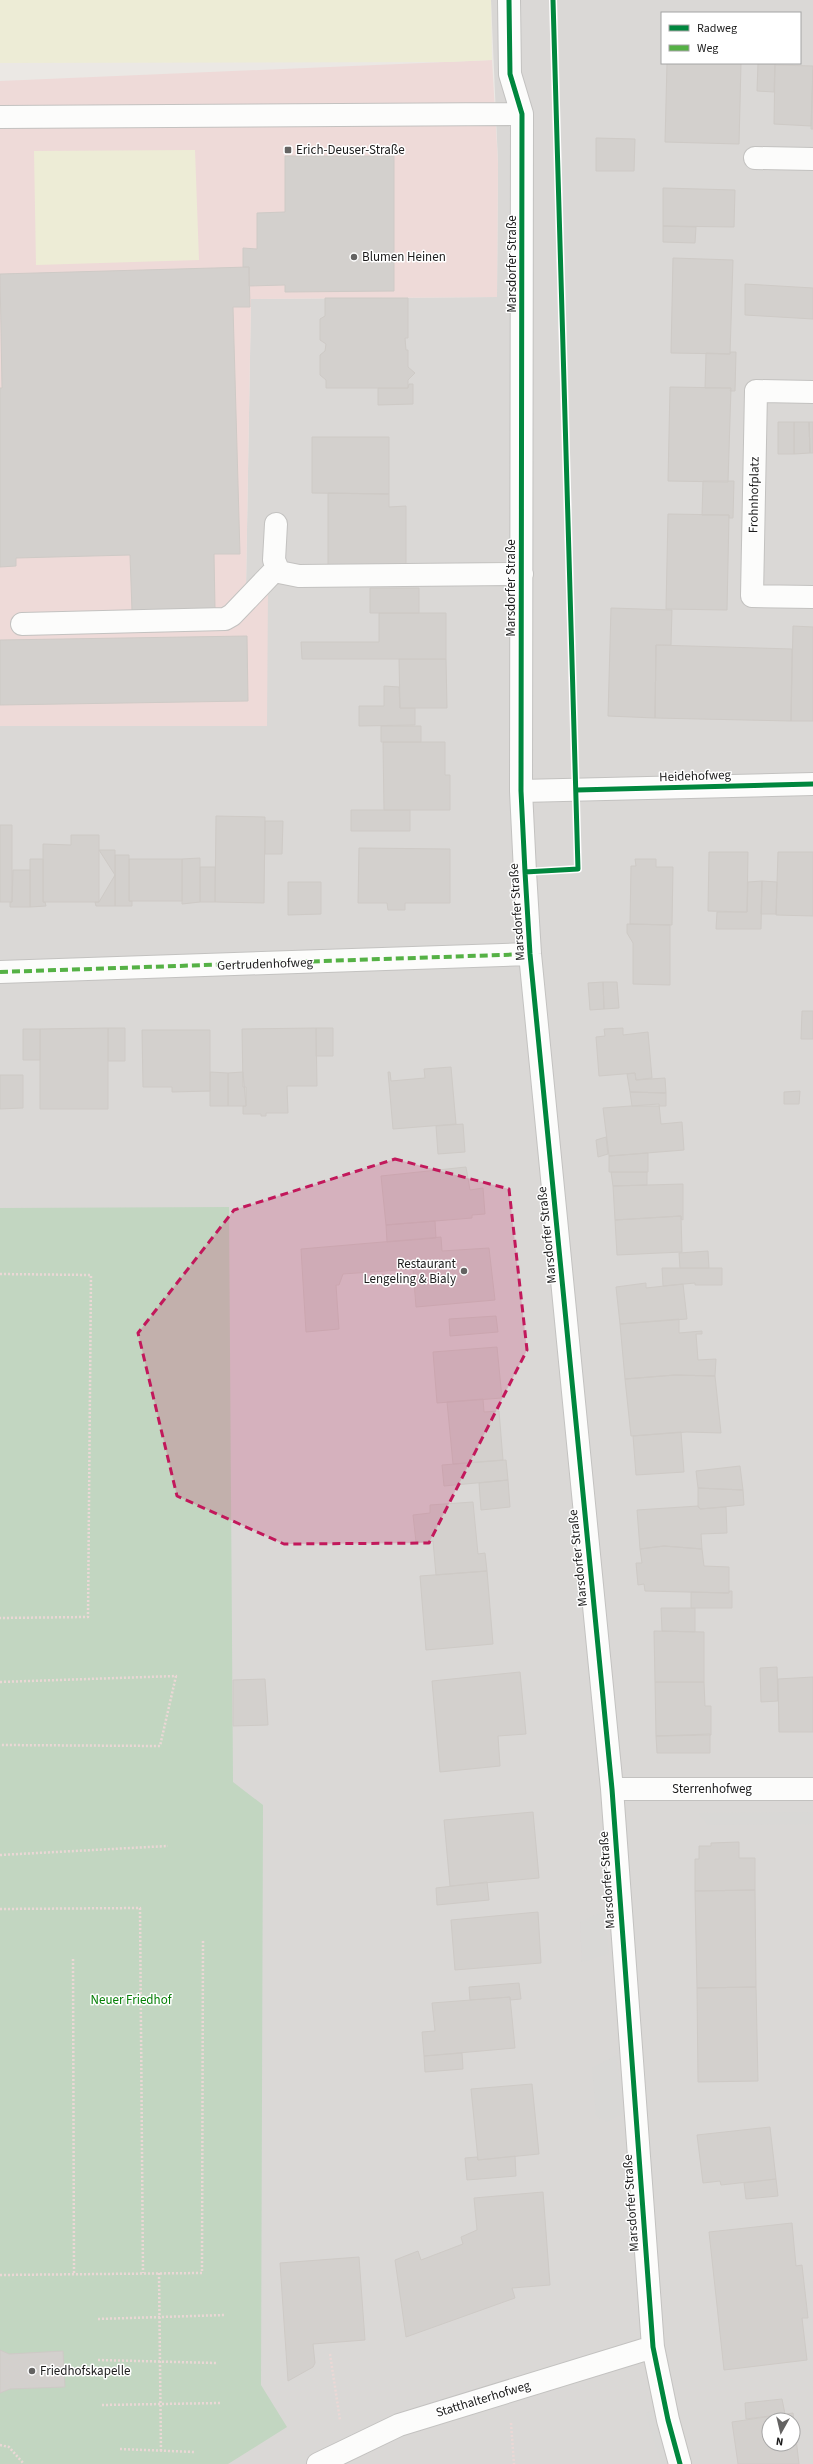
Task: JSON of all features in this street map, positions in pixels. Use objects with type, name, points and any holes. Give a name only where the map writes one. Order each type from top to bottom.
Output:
[{"type":"street","name":"Marsdorfer Straße","points":[[509,0],[508,43],[510,74],[522,114],[522,791],[530,954],[612,1789],[653,2347],[668,2420],[680,2464]]},
{"type":"street","points":[[0,117],[522,114]]},
{"type":"street","points":[[755,158],[813,159]]},
{"type":"street","name":"Frohnhofplatz","points":[[813,392],[756,391],[752,596],[813,597]]},
{"type":"street","points":[[276,524],[274,560],[276,569],[279,572],[299,576],[522,574]]},
{"type":"street","points":[[22,624],[225,619],[232,615],[276,569]]},
{"type":"street","name":"Heidehofweg","points":[[522,791],[813,784]]},
{"type":"street","name":"Gertrudenhofweg","points":[[0,972],[530,954]]},
{"type":"street","name":"Sterrenhofweg","points":[[612,1789],[813,1789]]},
{"type":"street","name":"Statthalterhofweg","points":[[318,2464],[344,2450],[399,2425],[653,2347]]},
{"type":"path","points":[[0,1274],[90,1275],[88,1617],[0,1618]]},
{"type":"path","points":[[0,1682],[176,1676],[160,1746],[0,1745]]},
{"type":"path","points":[[0,1855],[168,1846]]},
{"type":"path","points":[[0,1909],[140,1908],[143,2273]]},
{"type":"path","points":[[0,2275],[202,2273],[203,1939]]},
{"type":"path","points":[[73,1960],[74,2274]]},
{"type":"path","points":[[159,2273],[161,2452]]},
{"type":"path","points":[[98,2319],[225,2315]]},
{"type":"path","points":[[330,2354],[344,2450]]},
{"type":"path","points":[[98,2360],[216,2364]]},
{"type":"path","points":[[509,2392],[514,2464]]},
{"type":"path","points":[[102,2405],[221,2403]]},
{"type":"path","points":[[0,2445],[9,2447],[24,2464]]},
{"type":"path","points":[[120,2449],[161,2452],[195,2452]]},
{"type":"highlighted area","points":[[395,1159],[509,1189],[527,1350],[429,1543],[284,1544],[177,1496],[138,1333],[234,1210]]},
{"type":"shaded area","points":[[491,0],[813,0],[813,2464],[0,2464],[0,726],[267,726],[246,587],[251,299],[497,297],[498,163]]},
{"type":"shaded area","points":[[492,60],[498,163],[497,297],[251,299],[246,587],[268,588],[267,726],[0,726],[0,81]]},
{"type":"shaded area","points":[[813,1812],[813,1824],[708,1825],[698,1813]]},
{"type":"shaded area","points":[[605,1911],[609,1954],[582,1962],[580,1922]]},
{"type":"shaded area","points":[[617,2055],[623,2114],[607,2122],[596,2116],[592,2068]]},
{"type":"shaded area","points":[[656,2409],[672,2464],[662,2464],[654,2442],[646,2413]]},
{"type":"green space","points":[[0,0],[491,0],[492,60],[450,62],[0,63]]},
{"type":"green space","points":[[195,150],[199,260],[36,265],[34,151]]},
{"type":"green space","name":"Neuer Friedhof","points":[[229,1207],[233,1782],[263,1805],[261,2385],[287,2427],[228,2464],[0,2464],[0,1208]]},
{"type":"building","points":[[667,64],[741,64],[739,144],[665,142]]},
{"type":"building","points":[[758,64],[775,64],[774,92],[757,91]]},
{"type":"building","points":[[775,65],[813,66],[811,126],[774,124]]},
{"type":"building","points":[[813,70],[813,129],[811,129]]},
{"type":"building","points":[[596,138],[635,139],[634,171],[596,171]]},
{"type":"building","points":[[285,156],[394,156],[394,291],[285,292],[285,285],[249,286],[249,267],[243,267],[243,248],[257,249],[257,213],[285,212]]},
{"type":"building","points":[[663,188],[735,190],[734,227],[663,226]]},
{"type":"building","points":[[663,226],[696,227],[695,243],[663,242]]},
{"type":"building","points":[[673,258],[733,260],[730,354],[671,353]]},
{"type":"building","points":[[249,267],[250,307],[233,307],[240,554],[214,554],[215,609],[132,611],[130,555],[16,558],[16,566],[0,567],[0,388],[2,388],[0,274]]},
{"type":"building","points":[[745,284],[813,288],[813,319],[745,315]]},
{"type":"building","points":[[325,298],[408,298],[408,338],[405,338],[406,350],[408,350],[408,367],[415,373],[408,380],[408,388],[326,388],[326,380],[320,375],[320,355],[325,351],[326,344],[320,340],[320,319],[325,316]]},
{"type":"building","points":[[730,352],[736,352],[735,391],[730,391],[731,388],[705,388],[706,353],[730,354]]},
{"type":"building","points":[[409,384],[413,384],[413,404],[378,405],[378,388],[408,388]]},
{"type":"building","points":[[670,387],[731,388],[728,482],[668,481]]},
{"type":"building","points":[[778,422],[794,422],[794,454],[778,454]]},
{"type":"building","points":[[794,422],[809,422],[810,453],[794,454]]},
{"type":"building","points":[[809,422],[813,422],[813,453],[810,453]]},
{"type":"building","points":[[312,437],[389,437],[389,494],[312,493]]},
{"type":"building","points":[[703,481],[734,481],[733,518],[729,518],[729,515],[702,515]]},
{"type":"building","points":[[328,493],[389,494],[389,507],[406,506],[406,565],[328,565]]},
{"type":"building","points":[[668,514],[729,515],[727,610],[666,609]]},
{"type":"building","points":[[370,588],[419,588],[419,613],[370,613]]},
{"type":"building","points":[[611,608],[672,610],[671,645],[656,645],[655,718],[608,716]]},
{"type":"building","points":[[379,613],[446,613],[446,659],[302,659],[301,642],[379,642]]},
{"type":"building","points":[[793,626],[813,627],[813,721],[791,721]]},
{"type":"building","points":[[247,636],[248,701],[0,705],[0,640]]},
{"type":"building","points":[[656,645],[792,649],[791,721],[655,718]]},
{"type":"building","points":[[399,659],[446,659],[447,708],[400,708]]},
{"type":"building","points":[[384,686],[399,687],[400,708],[415,708],[415,725],[359,726],[359,706],[384,706]]},
{"type":"building","points":[[381,726],[421,726],[421,742],[381,742]]},
{"type":"building","points":[[383,742],[445,742],[445,775],[450,775],[450,810],[384,810]]},
{"type":"building","points":[[351,810],[410,810],[410,831],[351,831]]},
{"type":"building","points":[[216,816],[265,817],[264,903],[215,902]]},
{"type":"building","points":[[265,821],[283,821],[282,854],[265,854]]},
{"type":"building","points":[[0,825],[12,825],[12,902],[0,902]]},
{"type":"building","points":[[71,835],[99,835],[99,902],[43,902],[43,844],[71,845]]},
{"type":"building","points":[[359,848],[450,849],[450,903],[405,903],[405,910],[388,910],[387,903],[358,903]]},
{"type":"building","points":[[99,850],[115,850],[115,875]]},
{"type":"building","points":[[709,852],[748,852],[747,912],[708,911]]},
{"type":"building","points":[[778,852],[813,852],[813,916],[776,915]]},
{"type":"building","points":[[115,855],[129,855],[129,901],[132,901],[132,906],[115,906]]},
{"type":"building","points":[[200,858],[200,902],[182,904],[182,859]]},
{"type":"building","points":[[30,859],[43,859],[43,902],[45,902],[46,906],[30,907]]},
{"type":"building","points":[[129,859],[182,859],[182,901],[129,901]]},
{"type":"building","points":[[635,859],[656,859],[656,867],[673,867],[672,925],[630,924],[631,866],[636,866]]},
{"type":"building","points":[[200,867],[215,867],[215,902],[200,902]]},
{"type":"building","points":[[13,870],[30,870],[30,907],[10,907],[10,902],[12,902]]},
{"type":"building","points":[[115,875],[115,906],[96,906],[95,902],[99,902]]},
{"type":"building","points":[[762,881],[777,882],[776,914],[761,914]]},
{"type":"building","points":[[762,881],[761,929],[716,929],[717,912],[747,912],[748,882]]},
{"type":"building","points":[[288,882],[321,882],[321,914],[288,915]]},
{"type":"building","points":[[627,924],[670,925],[670,985],[633,984],[633,943],[627,933]]},
{"type":"building","points":[[603,982],[604,1009],[590,1010],[588,983]]},
{"type":"building","points":[[603,982],[617,982],[619,1008],[604,1009]]},
{"type":"building","points":[[802,1011],[813,1011],[813,1039],[801,1039]]},
{"type":"building","points":[[108,1028],[108,1109],[40,1109],[40,1029]]},
{"type":"building","points":[[108,1028],[125,1028],[125,1061],[108,1061]]},
{"type":"building","points":[[316,1028],[317,1086],[287,1086],[288,1113],[266,1113],[266,1116],[261,1116],[261,1114],[243,1114],[243,1106],[246,1106],[246,1087],[243,1087],[242,1029]]},
{"type":"building","points":[[316,1028],[333,1028],[333,1056],[316,1056]]},
{"type":"building","points":[[623,1028],[623,1035],[648,1032],[652,1078],[636,1080],[635,1073],[599,1076],[596,1037],[605,1036],[604,1029]]},
{"type":"building","points":[[23,1029],[40,1029],[40,1060],[23,1060]]},
{"type":"building","points":[[142,1030],[210,1030],[210,1091],[172,1092],[172,1087],[143,1087]]},
{"type":"building","points":[[451,1067],[456,1124],[393,1129],[388,1072],[390,1072],[391,1081],[425,1078],[424,1069]]},
{"type":"building","points":[[210,1072],[228,1073],[228,1106],[210,1106]]},
{"type":"building","points":[[243,1072],[246,1106],[228,1106],[228,1073]]},
{"type":"building","points":[[635,1073],[636,1080],[665,1078],[666,1093],[630,1092],[627,1074]]},
{"type":"building","points":[[0,1075],[23,1075],[23,1108],[0,1109]]},
{"type":"building","points":[[800,1091],[799,1104],[784,1104],[784,1092]]},
{"type":"building","points":[[630,1092],[666,1093],[666,1106],[632,1106]]},
{"type":"building","points":[[659,1104],[661,1124],[682,1122],[684,1150],[609,1156],[603,1108]]},
{"type":"building","points":[[463,1124],[465,1152],[438,1154],[436,1126]]},
{"type":"building","points":[[606,1137],[608,1154],[598,1157],[596,1140]]},
{"type":"building","points":[[648,1153],[648,1172],[609,1172],[609,1156]]},
{"type":"building","points":[[466,1167],[470,1190],[483,1188],[485,1214],[472,1215],[472,1218],[386,1225],[381,1176]]},
{"type":"building","points":[[611,1172],[647,1172],[647,1185],[613,1186]]},
{"type":"building","points":[[683,1184],[683,1220],[681,1219],[681,1216],[615,1220],[613,1186]]},
{"type":"building","points":[[681,1216],[682,1252],[617,1255],[615,1220]]},
{"type":"building","points":[[435,1221],[436,1238],[387,1242],[386,1225]]},
{"type":"building","points":[[441,1237],[442,1251],[489,1248],[495,1300],[416,1307],[413,1269],[343,1274],[339,1285],[336,1285],[339,1329],[306,1332],[301,1249]]},
{"type":"building","points":[[708,1251],[709,1268],[680,1268],[679,1253]]},
{"type":"building","points":[[662,1268],[722,1268],[722,1285],[695,1285],[695,1283],[663,1286]]},
{"type":"building","points":[[646,1283],[646,1288],[683,1284],[687,1319],[620,1324],[616,1287]]},
{"type":"building","points":[[496,1316],[498,1332],[450,1336],[449,1319]]},
{"type":"building","points":[[679,1319],[679,1333],[702,1331],[702,1334],[696,1334],[698,1360],[716,1359],[715,1376],[675,1375],[625,1379],[620,1324]]},
{"type":"building","points":[[497,1347],[502,1398],[437,1403],[433,1352]]},
{"type":"building","points":[[675,1375],[715,1376],[721,1433],[687,1432],[631,1436],[625,1379]]},
{"type":"building","points":[[483,1399],[484,1412],[499,1411],[503,1460],[453,1464],[447,1402]]},
{"type":"building","points":[[681,1432],[684,1472],[636,1475],[633,1436]]},
{"type":"building","points":[[506,1460],[508,1480],[444,1486],[442,1465]]},
{"type":"building","points":[[740,1466],[743,1490],[698,1488],[696,1471]]},
{"type":"building","points":[[508,1480],[510,1507],[481,1510],[479,1483]]},
{"type":"building","points":[[698,1488],[743,1490],[744,1505],[700,1509],[698,1506]]},
{"type":"building","points":[[473,1502],[478,1554],[485,1553],[487,1571],[436,1575],[433,1541],[416,1542],[413,1515],[430,1513],[430,1505]]},
{"type":"building","points":[[698,1506],[700,1509],[726,1507],[727,1533],[701,1534],[702,1549],[664,1546],[640,1549],[637,1510]]},
{"type":"building","points":[[664,1546],[702,1549],[704,1566],[729,1567],[729,1593],[645,1591],[644,1584],[638,1585],[636,1563],[642,1563],[640,1549]]},
{"type":"building","points":[[487,1571],[493,1644],[426,1650],[420,1576]]},
{"type":"building","points":[[729,1591],[732,1591],[732,1608],[691,1608],[691,1592],[729,1593]]},
{"type":"building","points":[[661,1608],[695,1608],[695,1632],[662,1631]]},
{"type":"building","points":[[654,1631],[704,1632],[704,1682],[655,1682]]},
{"type":"building","points":[[777,1667],[778,1701],[761,1702],[760,1668]]},
{"type":"building","points":[[520,1672],[526,1734],[498,1736],[500,1766],[440,1772],[432,1681]]},
{"type":"building","points":[[813,1677],[813,1732],[779,1732],[778,1679]]},
{"type":"building","points":[[265,1679],[268,1725],[233,1726],[233,1680]]},
{"type":"building","points":[[655,1682],[704,1682],[705,1706],[711,1706],[711,1735],[656,1736]]},
{"type":"building","points":[[710,1734],[710,1753],[657,1753],[656,1736]]},
{"type":"building","points":[[533,1812],[539,1878],[450,1886],[444,1820]]},
{"type":"building","points":[[739,1842],[739,1858],[755,1858],[755,1890],[695,1891],[695,1859],[699,1859],[699,1846],[711,1846],[711,1843]]},
{"type":"building","points":[[487,1882],[489,1900],[437,1905],[436,1888]]},
{"type":"building","points":[[755,1890],[756,1987],[697,1988],[695,1891]]},
{"type":"building","points":[[538,1912],[541,1963],[455,1970],[451,1920]]},
{"type":"building","points":[[519,1983],[521,1999],[510,2000],[510,1997],[470,2000],[469,1987]]},
{"type":"building","points":[[756,1987],[758,2081],[698,2082],[697,1988]]},
{"type":"building","points":[[510,1997],[515,2048],[424,2056],[422,2032],[435,2031],[432,2003]]},
{"type":"building","points":[[462,2053],[463,2069],[425,2072],[424,2056]]},
{"type":"building","points":[[532,2084],[539,2154],[478,2160],[471,2089]]},
{"type":"building","points":[[770,2127],[776,2179],[721,2185],[720,2181],[703,2183],[697,2135]]},
{"type":"building","points":[[515,2156],[516,2176],[467,2180],[465,2158],[477,2157],[478,2160]]},
{"type":"building","points":[[776,2179],[778,2196],[746,2199],[744,2183]]},
{"type":"building","points":[[543,2192],[550,2285],[512,2288],[515,2298],[406,2337],[395,2260],[418,2251],[421,2260],[463,2244],[461,2237],[477,2230],[474,2198]]},
{"type":"building","points":[[792,2223],[796,2266],[802,2265],[808,2318],[802,2318],[807,2360],[724,2370],[709,2232]]},
{"type":"building","points":[[359,2257],[365,2340],[313,2344],[315,2363],[313,2367],[288,2381],[280,2263]]},
{"type":"building","name":"Friedhofskapelle","points":[[0,2350],[9,2354],[63,2351],[65,2387],[10,2389],[0,2393]]},
{"type":"building","points":[[782,2399],[785,2412],[761,2412],[761,2417],[746,2419],[745,2403]]},
{"type":"building","points":[[761,2418],[761,2452],[798,2452],[799,2464],[738,2464],[732,2422]]},
{"type":"marked path","points":[[0,972],[530,954]]},
{"type":"cycle path","points":[[509,0],[510,74],[522,114],[521,791],[530,954],[612,1789],[653,2347],[668,2420],[680,2464]]},
{"type":"cycle path","points":[[525,872],[578,869],[553,0]]},
{"type":"cycle path","points":[[577,790],[813,784]]},
{"type":"place","name":"Erich-Deuser-Straße","points":[[288,150]]},
{"type":"place","name":"Blumen Heinen","points":[[354,257]]},
{"type":"place","name":"Restaurant Lengeling & Bialy","points":[[464,1271]]},
{"type":"place","name":"Friedhofskapelle","points":[[32,2371]]}]
